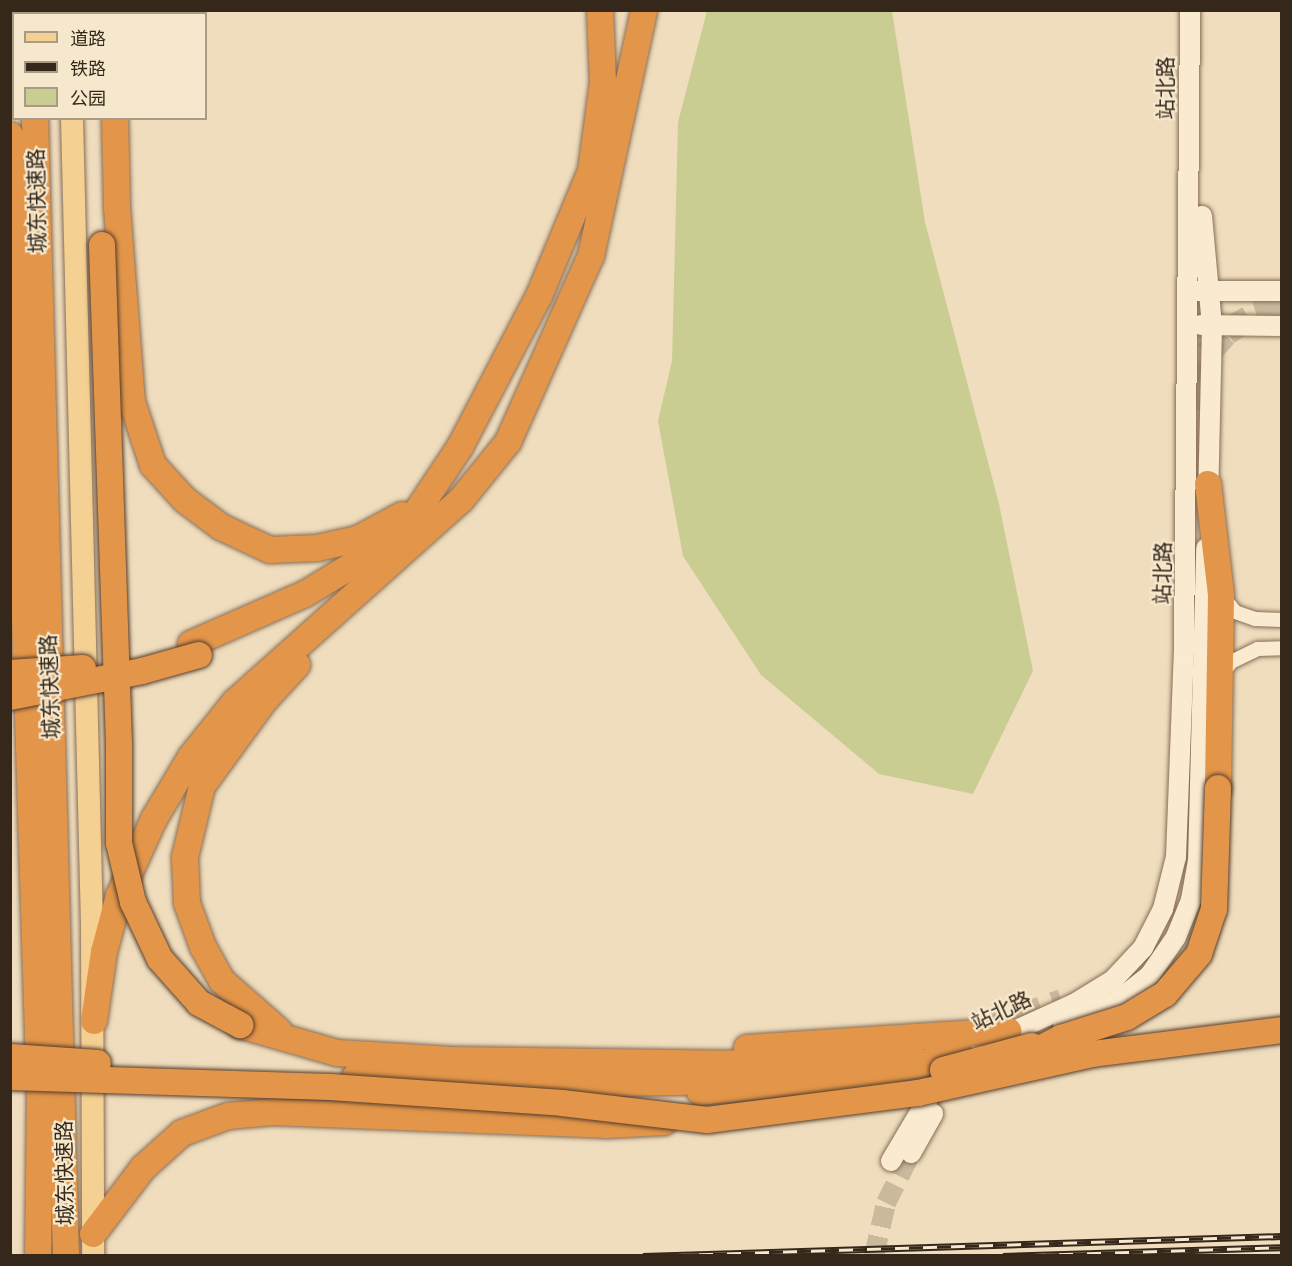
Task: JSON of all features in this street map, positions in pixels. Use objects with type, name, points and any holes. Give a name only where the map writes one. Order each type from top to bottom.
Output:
[{"type":"highway","points":[[10,682],[195,650],[305,594],[379,549],[412,519],[460,447],[510,356],[570,229],[591,171],[603,82],[600,10]]},
{"type":"highway","points":[[594,144],[612,71],[618,10]]},
{"type":"highway","points":[[621,124],[631,10]]},
{"type":"highway","points":[[94,1021],[104,952],[119,896],[154,819],[191,757],[235,702],[461,500],[508,441],[591,256],[644,10]]},
{"type":"highway","name":"城东快速路","points":[[35,120],[66,1256]]},
{"type":"highway","points":[[10,1057],[326,1076],[561,1083],[742,1081],[910,1055],[723,1064],[533,1063],[337,1053],[240,1025],[199,1003],[160,959],[133,902],[119,843],[118,709],[97,120]]},
{"type":"highway","points":[[115,120],[117,208],[132,402],[153,465],[185,500],[220,527],[270,550],[317,548],[358,538],[394,521],[420,501],[460,447]]},
{"type":"highway","name":"城东快速路","points":[[10,135],[40,1098],[38,1256]]},
{"type":"highway","points":[[580,1105],[715,1104],[842,1090],[939,1071],[1060,1038],[1127,1017],[1165,994],[1199,954],[1214,909],[1221,595],[1208,484]]},
{"type":"highway","points":[[10,697],[142,671],[295,614],[398,556]]},
{"type":"highway","points":[[293,1041],[252,1011],[222,981],[203,947],[187,903],[185,857],[192,819],[202,786],[222,755],[264,701],[323,637],[355,593]]},
{"type":"highway","points":[[10,673],[83,668]]},
{"type":"highway","points":[[93,1245],[143,1168],[182,1133],[228,1116],[273,1112],[449,1116],[606,1125],[707,1120],[918,1093],[1092,1053],[1281,1030]]},
{"type":"highway","points":[[533,1063],[621,1051],[723,1050],[945,1032],[1008,1031]]},
{"type":"highway","points":[[918,1093],[1029,1056],[1060,1038]]},
{"type":"highway","points":[[561,1083],[646,1094],[739,1091],[873,1074],[961,1056]]},
{"type":"highway","points":[[10,1077],[330,1087],[580,1105],[707,1120]]},
{"type":"main road","points":[[72,120],[94,1021],[93,1245]]},
{"type":"street","name":"站北路","points":[[891,1161],[932,1092],[961,1056],[1008,1031],[1074,1004],[1113,980],[1143,948],[1163,909],[1176,857],[1190,324],[1198,291],[1190,10]]},
{"type":"street","name":"站北路","points":[[911,1153],[962,1072],[1117,1001],[1150,975],[1176,937],[1191,900],[1198,862],[1212,326],[1198,291]]},
{"type":"street","points":[[1198,291],[1281,291]]},
{"type":"street","points":[[1190,324],[1281,326]]},
{"type":"street","points":[[1221,595],[1235,612],[1255,619],[1281,620]]},
{"type":"street","points":[[1220,676],[1231,663],[1258,649],[1281,648]]},
{"type":"green space","points":[[707,11],[892,11],[925,222],[999,504],[1033,671],[973,794],[879,774],[761,675],[683,556],[658,421],[672,361],[678,122]]},
{"type":"tunnel","points":[[1188,409],[1191,386],[1207,354],[1227,332],[1256,314],[1282,306]]},
{"type":"tunnel","points":[[980,1031],[1062,1002]]},
{"type":"tunnel","points":[[874,1256],[886,1203],[911,1153]]},
{"type":"railway","points":[[643,1256],[1282,1236]]},
{"type":"railway","points":[[1003,1256],[1282,1247]]}]
